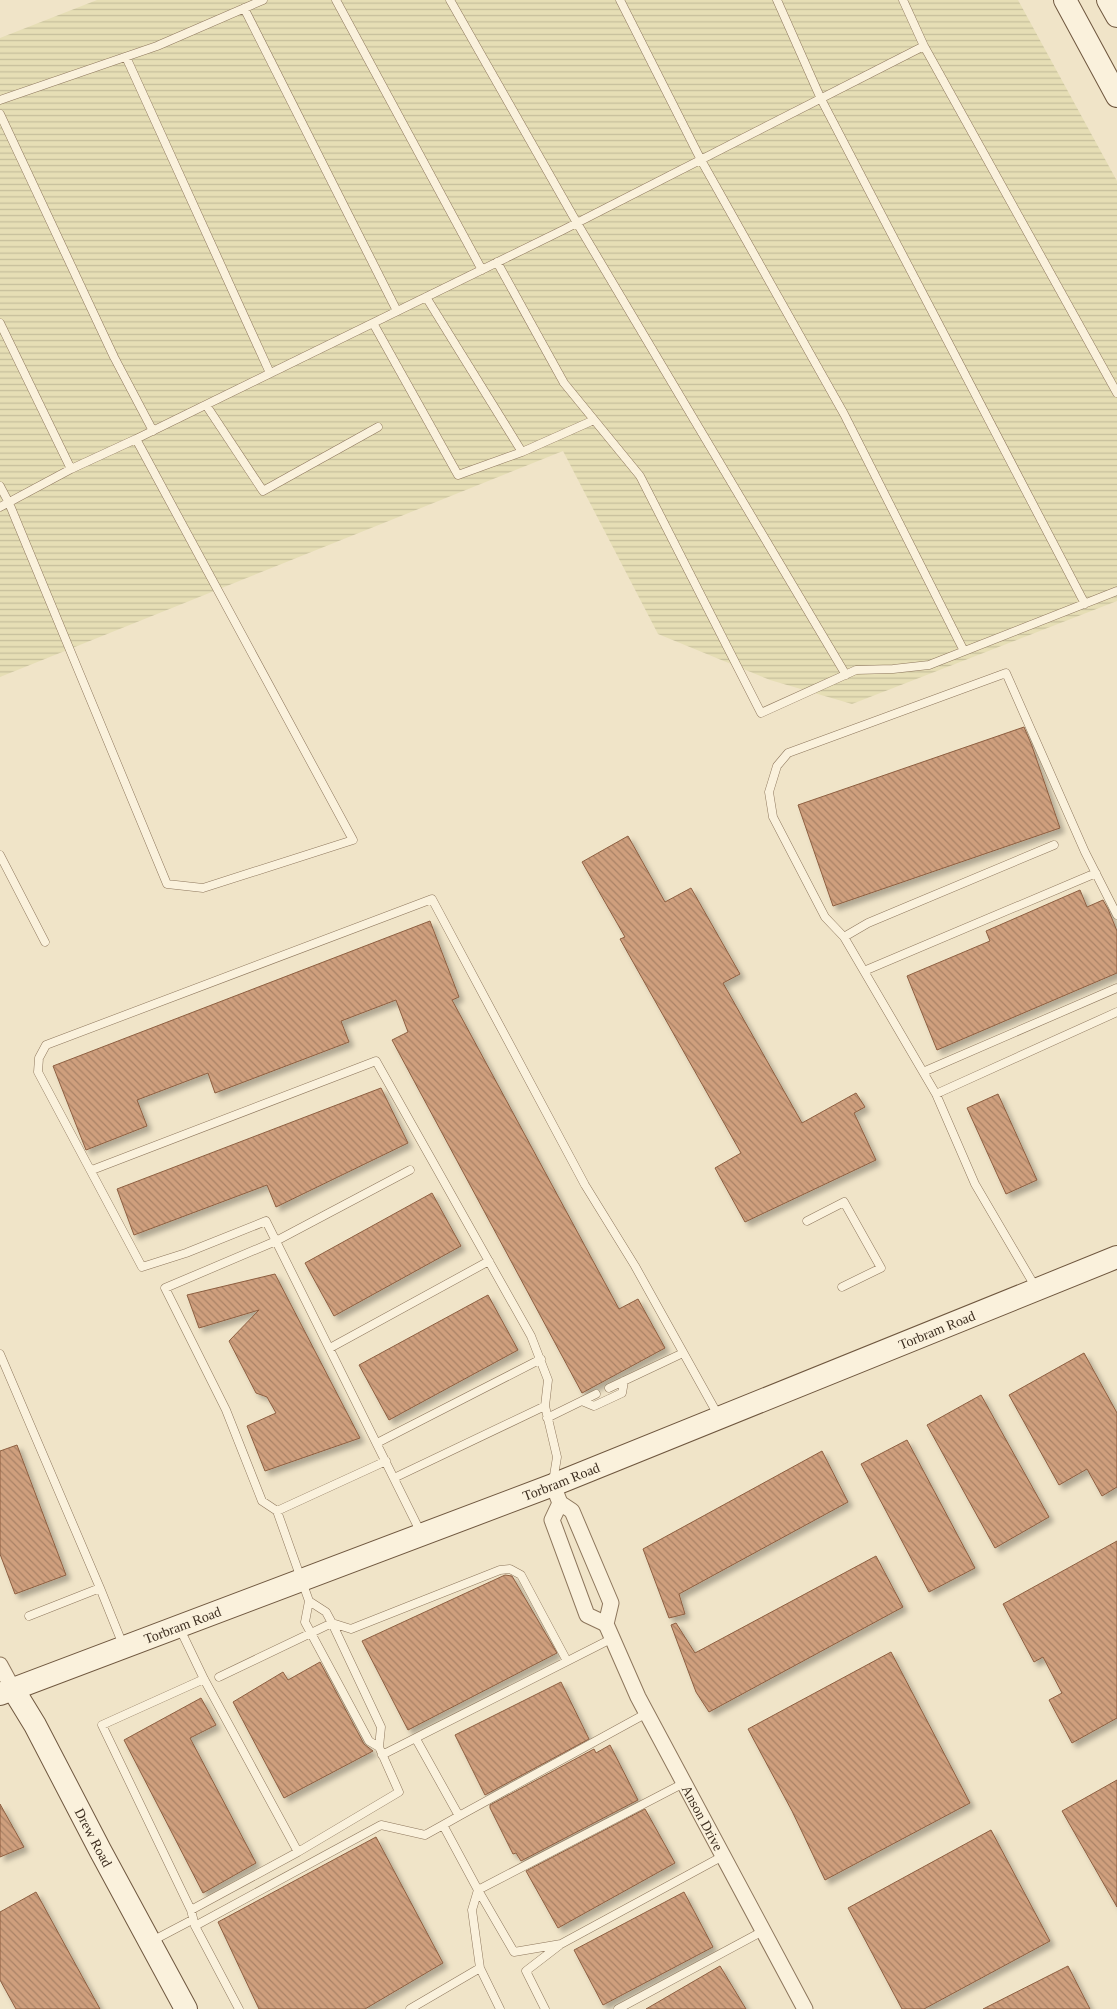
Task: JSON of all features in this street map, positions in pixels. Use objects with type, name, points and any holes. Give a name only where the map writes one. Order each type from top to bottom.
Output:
[{"type":"main road","points":[[1065,0],[1117,96]]},
{"type":"main road","points":[[1108,0],[1117,16]]},
{"type":"main road","name":"Torbram Road","points":[[6,1692],[422,1534],[556,1494],[720,1418],[1117,1258]]},
{"type":"main road","name":"Drew Road","points":[[6,1692],[35,1725],[186,2009]]},
{"type":"street","points":[[556,1494],[572,1511],[611,1603],[606,1624],[587,1615],[552,1520],[556,1494]]},
{"type":"street","name":"Anson Drive","points":[[606,1624],[647,1713],[802,2008]]},
{"type":"street","name":"Drew Road","points":[[0,1665],[6,1692]]},
{"type":"lane","points":[[0,100],[157,46],[263,0]]},
{"type":"lane","points":[[336,0],[482,270]]},
{"type":"lane","points":[[450,0],[577,223],[846,675]]},
{"type":"lane","points":[[620,0],[701,160],[844,414],[964,651]]},
{"type":"lane","points":[[777,0],[821,98],[1085,604]]},
{"type":"lane","points":[[903,0],[924,46],[1117,393]]},
{"type":"lane","points":[[244,8],[397,311]]},
{"type":"lane","points":[[0,507],[72,469],[577,223],[924,46]]},
{"type":"lane","points":[[126,57],[270,373]]},
{"type":"lane","points":[[0,114],[114,358],[153,431]]},
{"type":"lane","points":[[497,262],[564,383],[640,476],[761,713],[856,670],[893,669],[929,665],[1117,591]]},
{"type":"lane","points":[[426,297],[522,452]]},
{"type":"lane","points":[[373,322],[458,475],[522,452],[594,420]]},
{"type":"lane","points":[[0,323],[72,469]]},
{"type":"lane","points":[[206,405],[263,491],[378,427]]},
{"type":"lane","points":[[0,486],[9,503],[167,884],[202,888],[353,840],[136,439]]},
{"type":"lane","points":[[1037,1290],[975,1184],[936,1094],[844,937],[825,917],[773,817],[769,792],[777,766],[788,753],[1006,673],[1096,873],[1117,915]]},
{"type":"lane","points":[[844,937],[868,923],[1054,845]]},
{"type":"lane","points":[[0,855],[45,942]]},
{"type":"lane","points":[[864,970],[1096,873]]},
{"type":"lane","points":[[422,1534],[266,1221],[186,1254],[142,1267],[92,1170],[38,1072],[39,1058],[46,1045],[432,898],[585,1185],[635,1266],[720,1418]]},
{"type":"lane","points":[[923,1072],[1117,988]]},
{"type":"lane","points":[[936,1094],[1117,1012]]},
{"type":"lane","points":[[92,1170],[376,1061],[531,1336],[541,1359],[548,1380],[545,1406],[557,1457],[556,1494]]},
{"type":"lane","points":[[381,1751],[369,1741],[305,1622],[309,1602],[277,1511],[262,1500],[226,1410],[165,1288],[276,1241],[410,1170]]},
{"type":"lane","points":[[807,1220],[844,1202],[881,1268],[842,1287]]},
{"type":"lane","points":[[330,1348],[489,1261]]},
{"type":"lane","points":[[609,1388],[683,1353]]},
{"type":"lane","points":[[0,1354],[124,1647]]},
{"type":"lane","points":[[376,1443],[541,1359]]},
{"type":"lane","points":[[582,1401],[594,1406],[622,1393],[624,1381]]},
{"type":"lane","points":[[547,1418],[596,1394]]},
{"type":"lane","points":[[394,1478],[545,1406]]},
{"type":"lane","points":[[277,1511],[386,1461]]},
{"type":"lane","points":[[219,1677],[332,1623],[351,1629],[500,1570],[510,1569],[521,1575],[567,1661]]},
{"type":"lane","points":[[29,1616],[100,1588]]},
{"type":"lane","points":[[192,1910],[298,1852],[400,1792],[381,1751],[381,1727],[332,1623],[326,1612],[309,1602]]},
{"type":"lane","points":[[179,1626],[204,1679],[298,1852]]},
{"type":"lane","points":[[381,1751],[416,1739],[613,1638]]},
{"type":"lane","points":[[204,1679],[102,1725],[192,1910],[194,1923],[239,2009]]},
{"type":"lane","points":[[150,1941],[194,1923],[381,1825],[425,1835],[647,1713]]},
{"type":"lane","points":[[416,1739],[459,1816]]},
{"type":"lane","points":[[500,2009],[480,1968],[472,1910],[478,1890],[684,1783]]},
{"type":"lane","points":[[444,1825],[478,1890],[514,1952],[562,1944]]},
{"type":"lane","points":[[545,2009],[526,1971],[562,1944],[723,1856]]},
{"type":"lane","points":[[618,2009],[763,1931]]},
{"type":"lane","points":[[410,2009],[480,1968]]},
{"type":"shaded area","points":[[97,0],[1018,0],[1117,181],[1117,601],[852,704],[770,680],[658,634],[563,451],[0,677],[0,38]]},
{"type":"building","points":[[1024,727],[1060,828],[833,906],[798,805]]},
{"type":"building","points":[[628,836],[665,902],[691,888],[740,974],[723,983],[802,1123],[856,1093],[865,1107],[854,1113],[876,1160],[745,1222],[715,1168],[741,1153],[620,939],[625,937],[582,862]]},
{"type":"building","points":[[1080,890],[1087,907],[1103,900],[1108,909],[1117,931],[1117,973],[937,1050],[907,976],[990,941],[986,931]]},
{"type":"building","points":[[430,921],[459,997],[452,1000],[619,1309],[638,1299],[665,1348],[582,1393],[392,1040],[408,1032],[396,1000],[341,1021],[349,1042],[215,1093],[208,1073],[137,1100],[147,1126],[86,1150],[53,1066]]},
{"type":"building","points":[[381,1088],[408,1143],[276,1207],[267,1185],[134,1235],[117,1189]]},
{"type":"building","points":[[998,1094],[1037,1180],[1006,1194],[967,1108]]},
{"type":"building","points":[[432,1193],[461,1246],[334,1316],[305,1263]]},
{"type":"building","points":[[275,1274],[360,1438],[265,1471],[247,1426],[276,1413],[267,1397],[256,1393],[229,1341],[259,1310],[199,1328],[187,1295]]},
{"type":"building","points":[[488,1295],[518,1350],[389,1420],[359,1365]]},
{"type":"building","points":[[1084,1353],[1117,1413],[1117,1487],[1102,1496],[1087,1469],[1059,1485],[1009,1395]]},
{"type":"building","points":[[981,1395],[1049,1517],[995,1548],[927,1425]]},
{"type":"building","points":[[907,1440],[975,1568],[929,1592],[861,1464]]},
{"type":"building","points":[[17,1445],[66,1575],[15,1594],[0,1554],[0,1451]]},
{"type":"building","points":[[822,1451],[848,1502],[679,1594],[685,1614],[669,1618],[643,1549]]},
{"type":"building","points":[[1117,1541],[1117,1718],[1072,1743],[1049,1700],[1062,1693],[1043,1657],[1034,1662],[1003,1604]]},
{"type":"building","points":[[876,1556],[903,1607],[709,1712],[696,1692],[671,1625],[676,1623],[695,1653]]},
{"type":"building","points":[[505,1575],[512,1576],[557,1653],[408,1730],[362,1641]]},
{"type":"building","points":[[891,1652],[970,1803],[825,1880],[792,1811],[748,1729]]},
{"type":"building","points":[[320,1662],[364,1744],[373,1751],[284,1798],[233,1702],[283,1672],[288,1680]]},
{"type":"building","points":[[561,1682],[589,1739],[485,1795],[455,1735]]},
{"type":"building","points":[[201,1698],[216,1725],[190,1738],[256,1863],[203,1893],[124,1740]]},
{"type":"building","points":[[610,1745],[638,1800],[521,1861],[516,1853],[513,1854],[490,1805],[594,1749],[596,1753]]},
{"type":"building","points":[[1117,1780],[1117,1907],[1062,1811]]},
{"type":"building","points":[[0,1804],[24,1847],[0,1857]]},
{"type":"building","points":[[645,1809],[675,1863],[558,1928],[526,1871]]},
{"type":"building","points":[[991,1830],[1050,1941],[924,2009],[902,2009],[848,1908]]},
{"type":"building","points":[[376,1837],[443,1963],[365,2009],[259,2009],[218,1922]]},
{"type":"building","points":[[36,1892],[100,2009],[16,2009],[0,1980],[0,1912]]},
{"type":"building","points":[[684,1892],[713,1947],[603,2005],[574,1950]]},
{"type":"building","points":[[720,1966],[746,2009],[646,2009]]},
{"type":"building","points":[[1068,1966],[1090,2009],[983,2009]]}]
